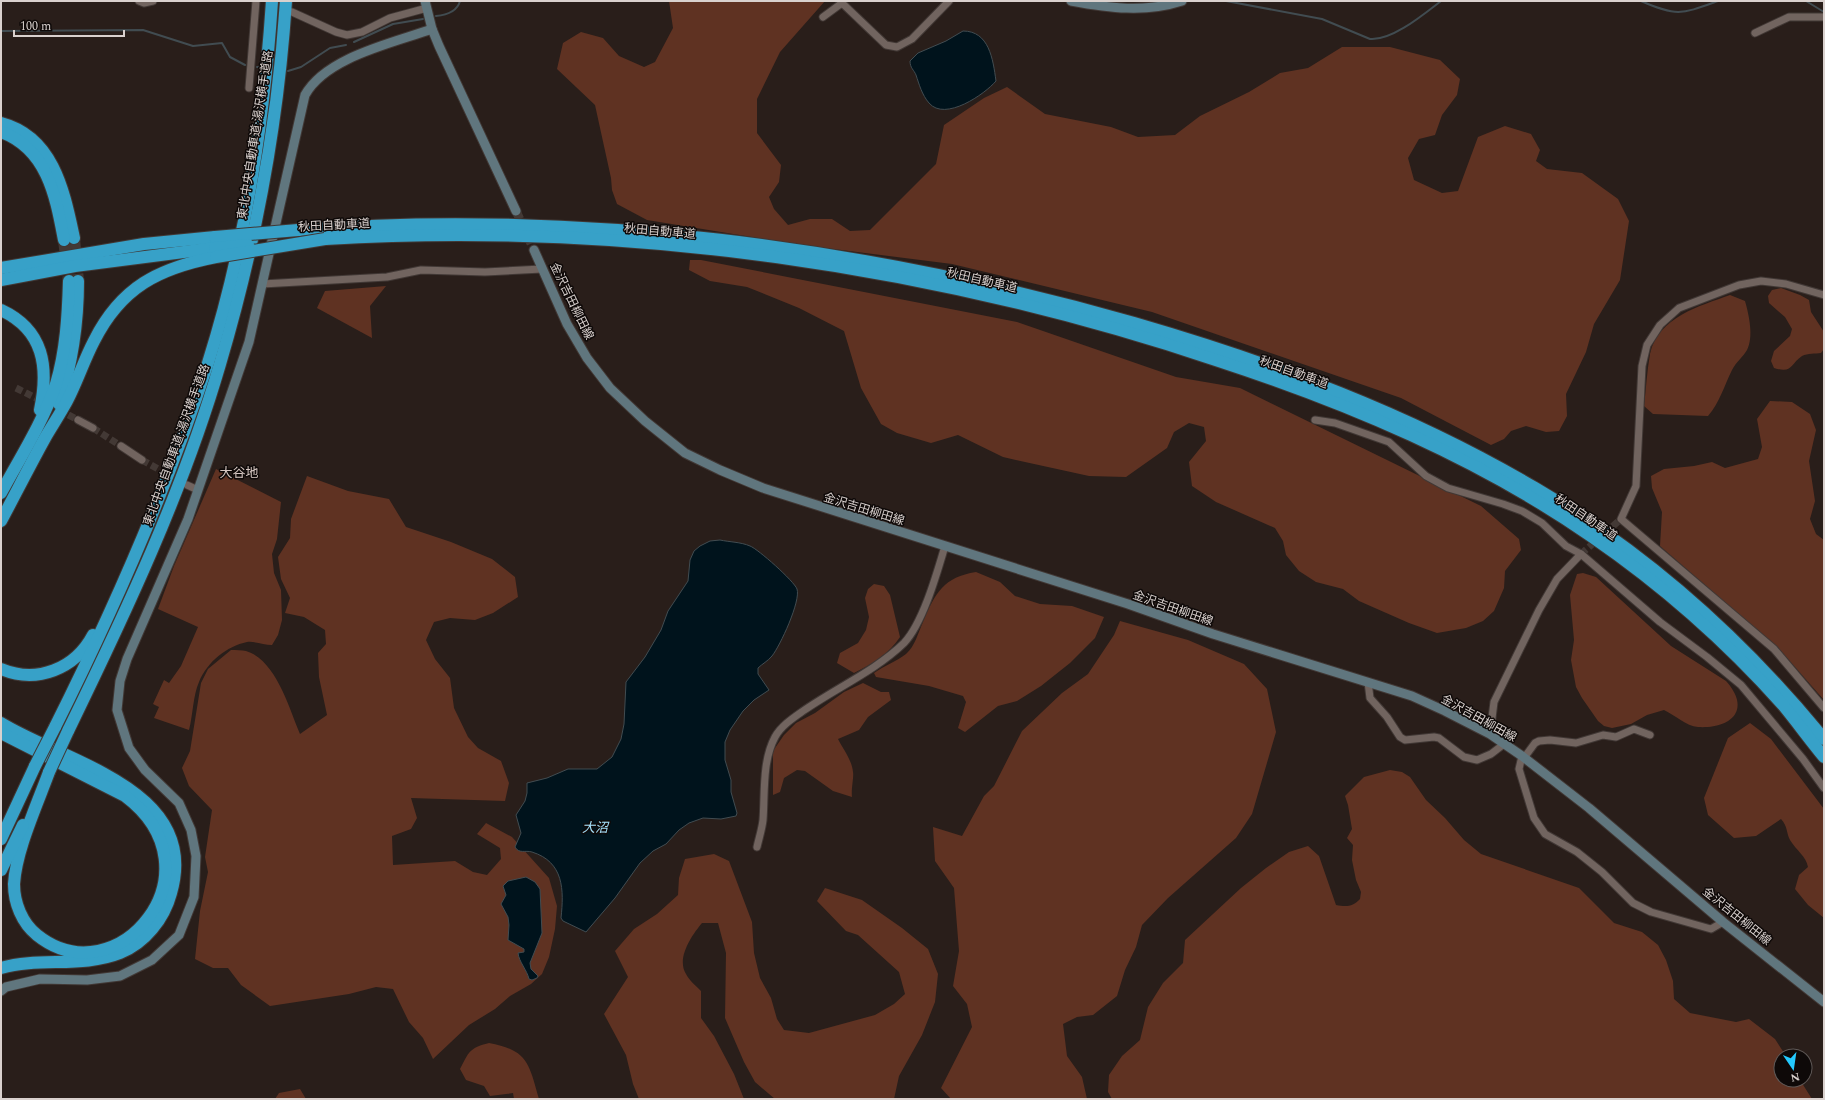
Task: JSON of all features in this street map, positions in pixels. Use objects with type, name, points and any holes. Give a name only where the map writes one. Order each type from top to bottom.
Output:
[{"type":"highway","name":"東北中央自動車道;湯沢横手道路","points":[[1,839],[119,595],[172,464],[208,362],[235,261],[258,140],[265,87],[272,1]]},
{"type":"highway","name":"東北中央自動車道;湯沢横手道路","points":[[1,870],[49,772],[134,590],[161,528],[184,469],[220,366],[249,255],[260,200],[278,86],[286,1]]},
{"type":"highway","points":[[1,123],[22,131],[33,139],[51,162],[64,195],[69,239],[42,165],[23,143],[1,132]]},
{"type":"highway","name":"秋田自動車道","points":[[1,268],[136,245],[215,247],[298,230],[402,225],[538,226],[665,234],[740,242],[886,264],[959,278],[1034,296],[1190,340],[1333,390],[1404,420],[1475,454],[1537,489],[1598,528],[1662,575],[1727,633],[1791,698],[1824,739]]},
{"type":"highway","name":"秋田自動車道","points":[[1,280],[75,266],[215,247],[325,239],[471,235],[605,240],[739,253],[884,274],[1031,306],[1186,350],[1259,374],[1329,400],[1399,430],[1470,464],[1533,498],[1592,537],[1655,583],[1720,641],[1782,705],[1824,757]]},
{"type":"highway","points":[[1,260],[148,240],[215,247]]},
{"type":"highway","points":[[1,521],[45,438],[67,402],[103,325],[123,298],[137,286],[169,270],[190,262],[215,247]]},
{"type":"highway","points":[[1,493],[47,406],[56,383],[73,281],[76,326],[69,368],[58,406],[45,438]]},
{"type":"highway","points":[[1,310],[21,321],[29,330],[41,353],[44,380],[43,398],[32,434]]},
{"type":"highway","points":[[1,669],[29,676],[42,674],[56,670],[79,655],[89,642],[111,602],[172,464]]},
{"type":"highway","points":[[1,723],[113,778],[141,796],[160,818],[168,832],[172,845],[175,871],[174,885],[164,914],[145,936],[122,952],[92,960],[28,963],[1,968]]},
{"type":"highway","points":[[1,733],[125,796],[143,811],[154,826],[164,851],[166,864],[162,891],[157,905],[139,929],[127,939],[114,946],[85,952],[71,952],[57,948],[35,933],[19,913],[14,885],[16,872],[20,856],[49,772]]},
{"type":"main road","points":[[1071,1],[1113,8],[1143,9],[1182,1]]},
{"type":"main road","points":[[426,5],[432,29],[516,211]]},
{"type":"main road","points":[[1,991],[6,987],[40,979],[87,980],[120,976],[152,960],[179,935],[194,897],[196,856],[191,830],[179,803],[144,770],[129,748],[117,710],[120,681],[127,659],[188,519],[249,342],[302,104],[310,87],[325,72],[338,65],[363,54],[432,29]]},
{"type":"main road","name":"金沢吉田柳田線","points":[[534,250],[567,324],[587,358],[610,388],[645,421],[685,453],[763,488],[1128,604],[1213,634],[1368,682],[1418,699],[1445,711],[1490,734],[1523,757],[1589,808],[1723,922],[1824,1002]]},
{"type":"street","points":[[138,1],[144,3],[153,1]]},
{"type":"street","points":[[249,88],[256,1]]},
{"type":"street","points":[[823,17],[842,3],[886,45],[897,47],[912,38],[949,1]]},
{"type":"street","points":[[292,12],[336,32],[347,35],[362,32],[390,18],[426,5]]},
{"type":"street","points":[[1755,33],[1789,17],[1824,17]]},
{"type":"street","points":[[262,284],[387,277],[421,270],[485,272],[542,269]]},
{"type":"street","points":[[1824,295],[1786,284],[1761,281],[1738,285],[1679,308],[1660,325],[1647,345],[1642,366],[1636,486],[1621,519],[1774,649],[1824,708]]},
{"type":"street","points":[[78,420],[93,428]]},
{"type":"street","points":[[1315,420],[1335,423],[1389,442],[1426,476],[1448,488],[1522,511],[1542,523],[1566,546],[1582,554],[1660,622],[1707,657],[1741,685],[1803,759],[1824,788]]},
{"type":"street","points":[[121,446],[142,460]]},
{"type":"street","points":[[187,485],[198,490]]},
{"type":"street","points":[[757,847],[763,823],[770,749],[776,736],[786,723],[815,702],[886,658],[905,642],[916,624],[930,592],[945,546]]},
{"type":"street","points":[[1490,734],[1494,702],[1539,610],[1557,579],[1582,554]]},
{"type":"street","points":[[1368,682],[1370,698],[1386,716],[1400,737],[1405,740],[1434,737],[1439,738],[1464,757],[1477,760],[1491,754],[1504,744]]},
{"type":"street","points":[[1650,735],[1634,729],[1616,737],[1603,735],[1576,743],[1550,740],[1538,741],[1535,743],[1523,757],[1519,769],[1534,818],[1545,834],[1577,852],[1602,872],[1633,903],[1651,912],[1711,929],[1723,922]]},
{"type":"shaded area","points":[[669,1],[825,1],[780,52],[757,99],[757,133],[781,165],[779,182],[769,197],[774,209],[788,225],[810,219],[832,219],[850,231],[870,230],[936,164],[944,125],[984,98],[1007,87],[1045,114],[1111,127],[1138,137],[1175,135],[1200,116],[1249,92],[1280,73],[1308,68],[1342,47],[1390,47],[1440,60],[1460,79],[1457,95],[1442,115],[1435,135],[1419,139],[1408,158],[1414,180],[1442,193],[1458,191],[1478,137],[1505,126],[1531,134],[1540,150],[1536,161],[1547,169],[1582,173],[1618,199],[1629,221],[1620,280],[1594,324],[1586,352],[1566,394],[1567,416],[1559,431],[1546,432],[1526,426],[1511,431],[1504,439],[1491,445],[1401,398],[1152,312],[952,264],[794,244],[647,220],[617,204],[612,190],[611,178],[595,105],[557,69],[563,43],[581,32],[603,38],[619,56],[644,67],[655,62],[673,28]]},
{"type":"shaded area","points":[[690,260],[701,260],[1017,322],[1176,377],[1240,388],[1481,506],[1519,539],[1521,550],[1505,571],[1504,588],[1494,611],[1483,621],[1466,628],[1437,633],[1409,623],[1359,601],[1343,589],[1316,582],[1299,571],[1286,555],[1283,541],[1275,528],[1216,502],[1192,486],[1189,462],[1206,441],[1204,427],[1189,423],[1174,432],[1167,448],[1126,477],[1089,476],[1003,457],[958,435],[931,443],[897,433],[881,424],[861,388],[844,331],[799,308],[747,287],[710,281],[689,270]]},
{"type":"shaded area","points":[[386,286],[370,306],[372,338],[317,308],[325,291]]},
{"type":"shaded area","points":[[1781,288],[1809,300],[1811,312],[1824,332],[1824,349],[1821,353],[1802,356],[1791,367],[1785,370],[1774,368],[1771,361],[1774,351],[1790,336],[1792,329],[1785,317],[1769,303],[1768,296],[1772,290]]},
{"type":"shaded area","points":[[1730,295],[1745,301],[1749,319],[1750,339],[1747,350],[1734,367],[1719,400],[1712,411],[1708,416],[1653,414],[1644,406],[1650,354],[1655,341],[1671,322],[1682,315]]},
{"type":"shaded area","points":[[1770,401],[1792,402],[1810,414],[1816,430],[1809,461],[1815,501],[1810,519],[1816,534],[1824,540],[1824,700],[1780,650],[1660,546],[1662,512],[1652,488],[1651,476],[1664,469],[1694,466],[1712,462],[1725,468],[1758,459],[1762,447],[1757,419]]},
{"type":"shaded area","points":[[216,469],[281,502],[277,539],[272,554],[274,573],[281,590],[282,620],[278,635],[272,645],[247,642],[225,651],[212,662],[207,668],[197,687],[189,730],[154,718],[159,707],[153,704],[164,680],[169,683],[181,666],[198,627],[158,609],[174,566]]},
{"type":"shaded area","points":[[307,476],[348,491],[389,499],[406,527],[451,542],[492,559],[515,577],[518,597],[493,613],[475,620],[450,618],[434,622],[426,640],[435,659],[450,678],[454,708],[468,737],[478,748],[501,761],[509,783],[505,801],[411,798],[417,818],[411,829],[392,836],[393,865],[455,861],[473,872],[487,875],[501,859],[500,848],[477,834],[486,823],[512,837],[549,878],[557,906],[555,929],[549,957],[542,974],[531,984],[510,996],[495,1009],[469,1025],[433,1059],[423,1038],[409,1022],[393,989],[376,987],[349,994],[270,1006],[241,985],[228,968],[213,968],[195,959],[200,911],[208,872],[205,857],[212,810],[189,786],[182,768],[190,751],[201,683],[208,669],[231,650],[246,651],[256,656],[266,664],[273,674],[286,699],[300,734],[327,715],[319,677],[318,653],[326,644],[325,630],[304,617],[285,613],[290,598],[281,579],[278,557],[290,538],[291,519]]},
{"type":"shaded area","points":[[976,572],[1000,582],[1015,596],[1040,604],[1072,606],[1104,617],[1095,638],[1070,663],[1041,686],[1017,701],[998,706],[965,732],[958,728],[966,702],[963,696],[929,686],[876,677],[874,673],[902,657],[909,651],[932,603],[948,582],[965,574]]},
{"type":"shaded area","points":[[1583,573],[1596,577],[1671,646],[1726,681],[1734,691],[1737,701],[1737,709],[1734,716],[1720,725],[1710,727],[1689,725],[1664,710],[1647,715],[1631,724],[1612,728],[1604,726],[1598,721],[1576,687],[1571,660],[1574,640],[1570,595],[1577,574]]},
{"type":"shaded area","points":[[874,584],[884,586],[890,595],[900,637],[891,649],[880,658],[854,673],[837,663],[840,653],[858,643],[866,630],[869,617],[865,598],[868,589]]},
{"type":"shaded area","points":[[1120,621],[1188,640],[1244,664],[1267,689],[1276,732],[1252,814],[1236,838],[1168,898],[1142,925],[1136,947],[1125,970],[1117,996],[1093,1015],[1077,1017],[1063,1024],[1067,1056],[1082,1077],[1087,1099],[951,1099],[941,1088],[972,1027],[967,1004],[953,986],[959,951],[954,888],[935,861],[933,827],[962,836],[984,796],[994,786],[1022,731],[1062,693],[1088,674],[1114,635]]},
{"type":"shaded area","points":[[863,683],[881,692],[889,692],[891,700],[868,717],[859,730],[838,739],[849,759],[852,768],[852,797],[833,791],[805,771],[797,770],[784,778],[780,792],[773,795],[773,751],[784,735],[796,723],[815,713],[844,692]]},
{"type":"shaded area","points":[[1750,723],[1771,739],[1824,809],[1824,918],[1808,905],[1795,889],[1799,875],[1808,867],[1803,856],[1792,844],[1785,825],[1781,819],[1756,836],[1734,838],[1708,815],[1704,798],[1728,738]]},
{"type":"shaded area","points":[[1390,770],[1402,772],[1410,777],[1426,800],[1445,818],[1464,840],[1481,854],[1579,888],[1614,923],[1642,932],[1658,945],[1666,960],[1673,981],[1674,999],[1690,1013],[1736,1022],[1749,1019],[1775,1039],[1781,1048],[1773,1048],[1773,1088],[1805,1088],[1812,1099],[1112,1099],[1108,1092],[1109,1075],[1122,1056],[1140,1040],[1148,1007],[1163,983],[1183,963],[1185,940],[1241,888],[1289,852],[1308,846],[1319,856],[1336,905],[1349,906],[1355,904],[1360,899],[1361,892],[1356,880],[1352,860],[1353,845],[1347,838],[1352,829],[1345,796],[1364,777]]},
{"type":"shaded area","points":[[714,854],[729,861],[752,922],[754,953],[760,978],[771,998],[777,1019],[784,1030],[809,1033],[875,1015],[894,1004],[905,994],[899,972],[858,935],[846,931],[817,901],[825,888],[862,900],[902,928],[928,949],[938,974],[935,1002],[922,1035],[899,1076],[894,1099],[775,1099],[755,1082],[744,1062],[725,1018],[726,953],[718,923],[702,923],[686,947],[683,968],[689,978],[701,991],[701,1018],[714,1036],[734,1074],[744,1099],[639,1099],[633,1084],[626,1055],[604,1014],[628,977],[615,951],[634,929],[657,914],[678,895],[679,878],[685,859]]},
{"type":"shaded area","points":[[489,1043],[512,1050],[525,1060],[539,1099],[514,1099],[513,1093],[490,1096],[484,1086],[466,1080],[460,1069],[468,1055],[473,1049]]},
{"type":"shaded area","points":[[300,1089],[306,1099],[275,1099],[279,1093]]},
{"type":"water","points":[[963,31],[972,32],[984,41],[991,56],[996,81],[983,93],[964,104],[954,108],[936,108],[924,97],[910,61],[918,53],[946,41]]},
{"type":"water","name":"大沼","points":[[720,540],[743,544],[754,548],[790,579],[797,589],[796,603],[793,613],[780,643],[772,656],[758,668],[758,674],[769,690],[754,700],[743,711],[730,730],[725,742],[725,760],[731,780],[731,792],[737,813],[736,816],[721,819],[703,818],[689,823],[679,830],[666,844],[653,851],[640,863],[615,898],[586,932],[563,921],[561,918],[562,887],[556,870],[543,857],[529,851],[520,851],[515,847],[521,833],[516,815],[525,801],[527,783],[547,778],[568,769],[597,769],[612,757],[621,739],[624,724],[626,682],[645,657],[661,630],[668,611],[688,581],[690,560],[694,551],[710,541]]},
{"type":"water","points":[[526,877],[535,882],[540,889],[542,933],[530,963],[531,969],[538,976],[532,980],[529,979],[518,953],[524,952],[524,949],[508,940],[508,917],[501,904],[506,895],[503,886],[508,881]]},
{"type":"waterway","points":[[436,16],[451,12],[457,8],[460,1]]},
{"type":"waterway","points":[[1226,1],[1322,19],[1370,39],[1388,36],[1398,31],[1441,1]]},
{"type":"waterway","points":[[1641,1],[1663,10],[1680,12],[1696,9],[1718,1]]},
{"type":"waterway","points":[[1806,1],[1824,12]]},
{"type":"waterway","points":[[354,42],[393,24],[423,19]]},
{"type":"waterway","points":[[1,31],[143,30],[193,46],[222,43],[230,57],[245,65]]},
{"type":"waterway","points":[[288,71],[301,67],[330,48],[346,45]]},
{"type":"tunnel","points":[[516,211],[534,250]]},
{"type":"tunnel","points":[[74,238],[78,281]]},
{"type":"tunnel","points":[[64,240],[69,281]]},
{"type":"tunnel","points":[[16,388],[44,402]]},
{"type":"tunnel","points":[[59,410],[78,420]]},
{"type":"tunnel","points":[[93,428],[121,446]]},
{"type":"tunnel","points":[[142,460],[171,476]]},
{"type":"tunnel","points":[[1581,554],[1621,519]]},
{"type":"district","name":"大谷地","points":[[239,472]]}]
